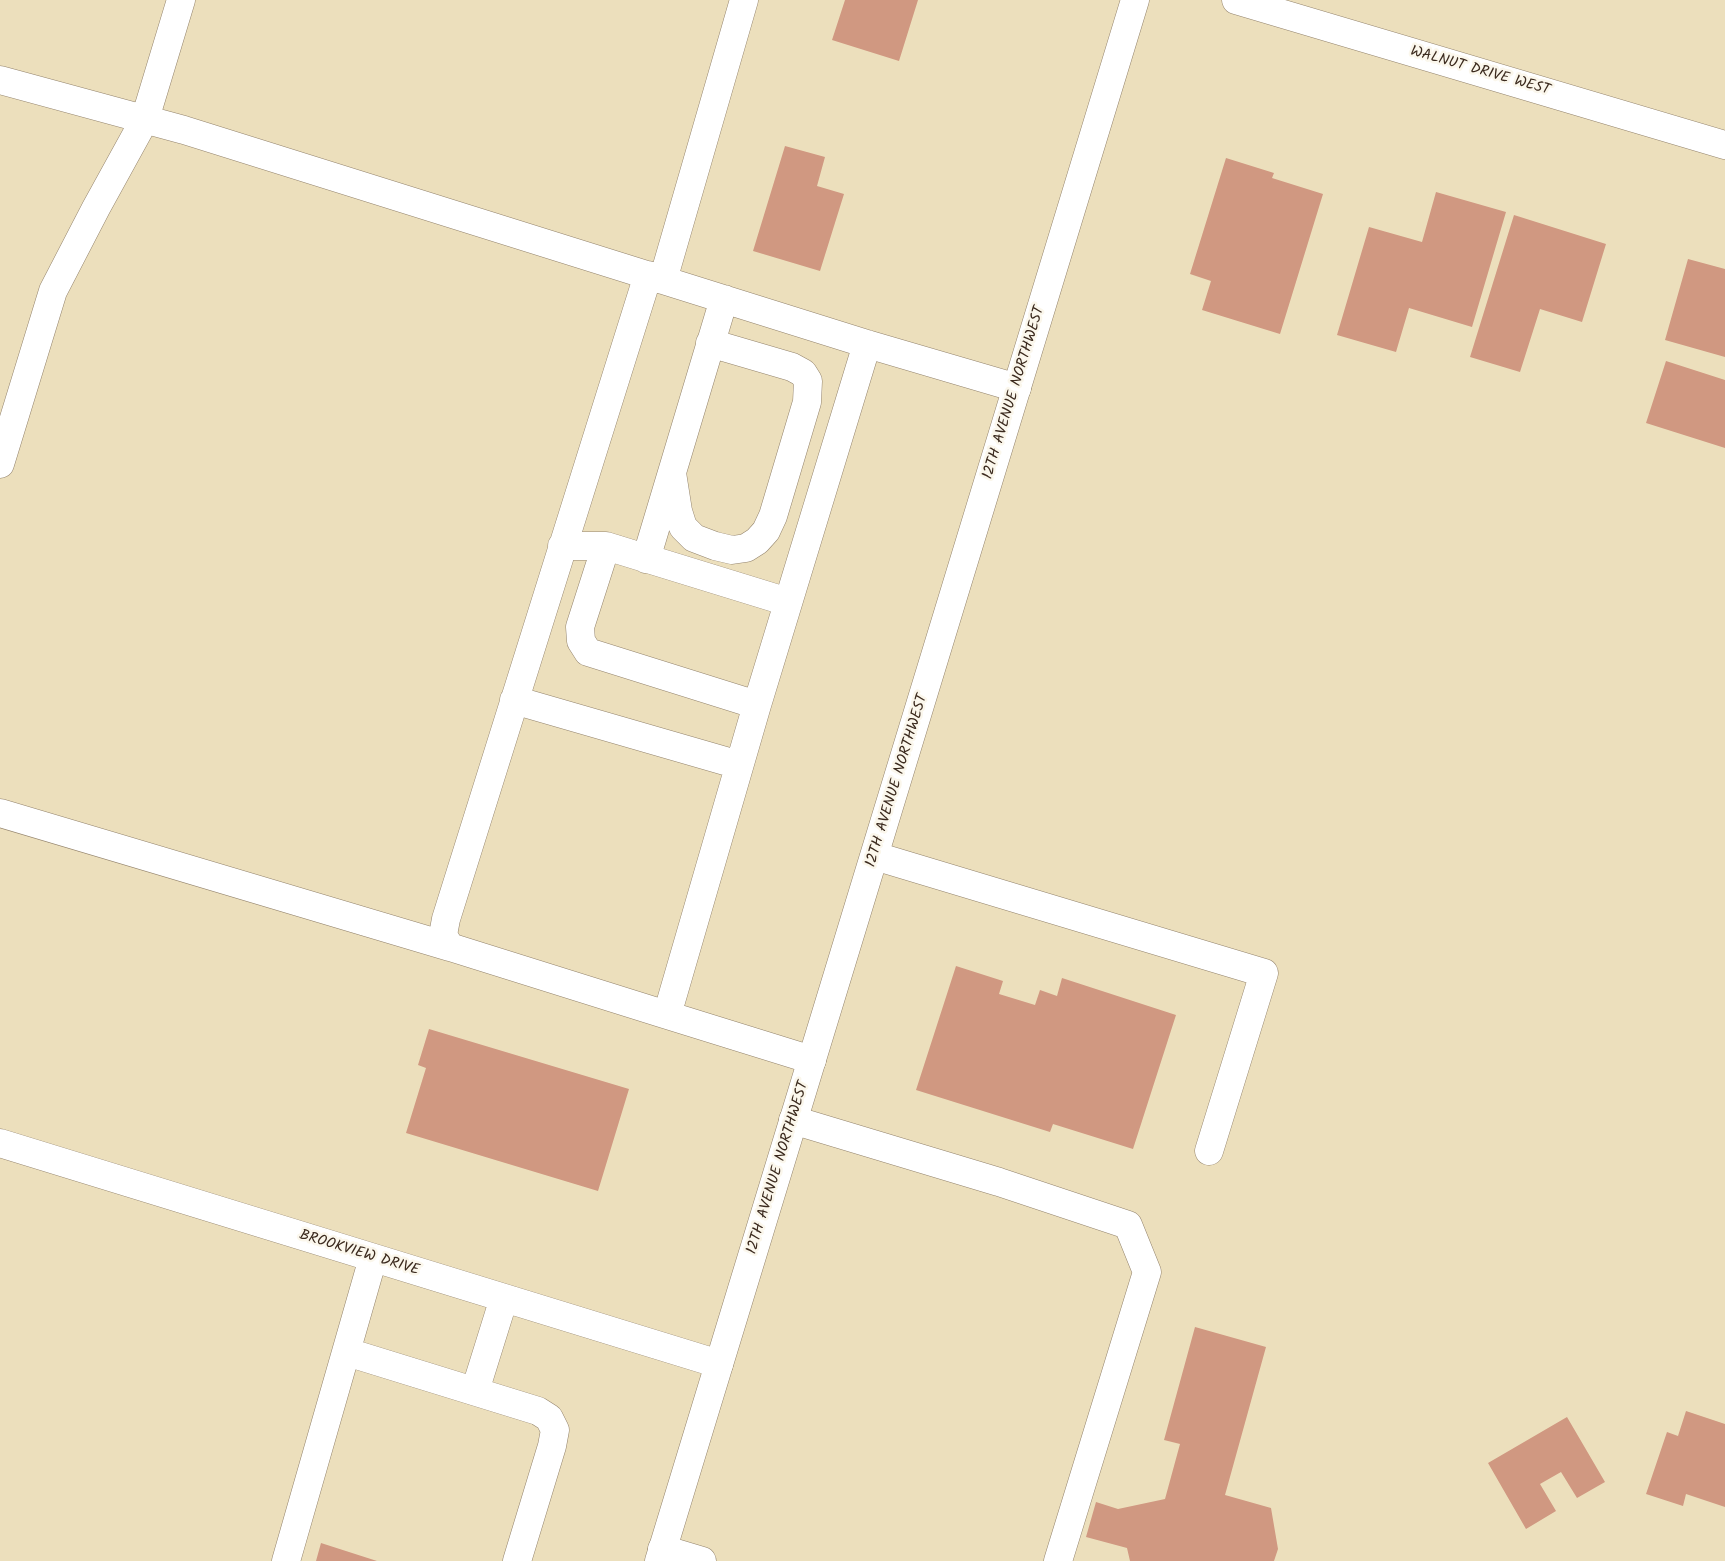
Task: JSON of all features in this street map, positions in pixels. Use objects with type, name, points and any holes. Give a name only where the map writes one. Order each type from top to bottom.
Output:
[{"type":"main road","points":[[0,464],[53,291],[145,119],[181,0]]},
{"type":"main road","points":[[450,947],[443,935],[446,919],[562,546],[655,278],[744,0]]},
{"type":"main road","name":"12TH AVENUE NORTHWEST","points":[[660,1555],[1135,0]]},
{"type":"main road","name":"WALNUT DRIVE WEST","points":[[1236,0],[1725,145]]},
{"type":"main road","points":[[0,80],[145,119],[867,344],[1017,388]]},
{"type":"main road","points":[[646,559],[724,299]]},
{"type":"main road","points":[[672,473],[678,511],[683,527],[694,538],[732,550],[746,548],[757,541],[766,531],[773,516],[807,402],[808,381],[803,373],[792,367],[710,343]]},
{"type":"main road","points":[[667,1015],[757,705],[867,344]]},
{"type":"main road","points":[[562,546],[606,546],[788,602]]},
{"type":"main road","points":[[606,546],[580,627],[581,642],[588,652],[757,705]]},
{"type":"main road","points":[[514,700],[739,766]]},
{"type":"main road","points":[[0,813],[450,947],[812,1060]]},
{"type":"main road","points":[[875,856],[1264,973],[1209,1151]]},
{"type":"main road","points":[[793,1120],[999,1182],[1128,1224],[1146,1272],[1058,1561]]},
{"type":"main road","name":"BROOKVIEW DRIVE","points":[[0,1143],[719,1364]]},
{"type":"main road","points":[[286,1561],[373,1258]]},
{"type":"main road","points":[[475,1391],[504,1298]]},
{"type":"main road","points":[[347,1352],[538,1411],[549,1418],[555,1430],[552,1446],[518,1561]]},
{"type":"main road","points":[[660,1555],[702,1561]]},
{"type":"building","points":[[845,0],[918,0],[899,61],[832,40]]},
{"type":"building","points":[[785,146],[825,157],[817,186],[844,194],[820,271],[753,251]]},
{"type":"building","points":[[1226,158],[1274,173],[1272,178],[1323,194],[1280,334],[1202,310],[1211,281],[1190,274]]},
{"type":"building","points":[[1436,192],[1506,212],[1472,327],[1409,308],[1396,352],[1337,335],[1369,227],[1422,242]]},
{"type":"building","points":[[1514,215],[1606,244],[1582,322],[1540,309],[1520,372],[1470,357]]},
{"type":"building","points":[[1688,259],[1725,269],[1725,357],[1665,340]]},
{"type":"building","points":[[1666,361],[1725,380],[1725,448],[1646,423]]},
{"type":"building","points":[[956,966],[1003,981],[999,994],[1035,1005],[1040,990],[1057,996],[1062,978],[1176,1015],[1133,1149],[1053,1124],[1050,1132],[916,1090]]},
{"type":"building","points":[[429,1029],[629,1089],[598,1191],[406,1133],[426,1068],[418,1065]]},
{"type":"building","points":[[1195,1327],[1266,1347],[1225,1495],[1271,1508],[1278,1549],[1274,1561],[1130,1561],[1127,1548],[1086,1537],[1096,1502],[1118,1509],[1165,1499],[1180,1444],[1164,1440]]},
{"type":"building","points":[[1686,1411],[1725,1424],[1725,1507],[1686,1494],[1683,1506],[1646,1494],[1667,1432],[1678,1436]]},
{"type":"building","points":[[1567,1417],[1605,1482],[1577,1498],[1561,1472],[1540,1484],[1556,1511],[1526,1529],[1488,1463]]},
{"type":"building","points":[[321,1543],[377,1561],[316,1561]]}]
